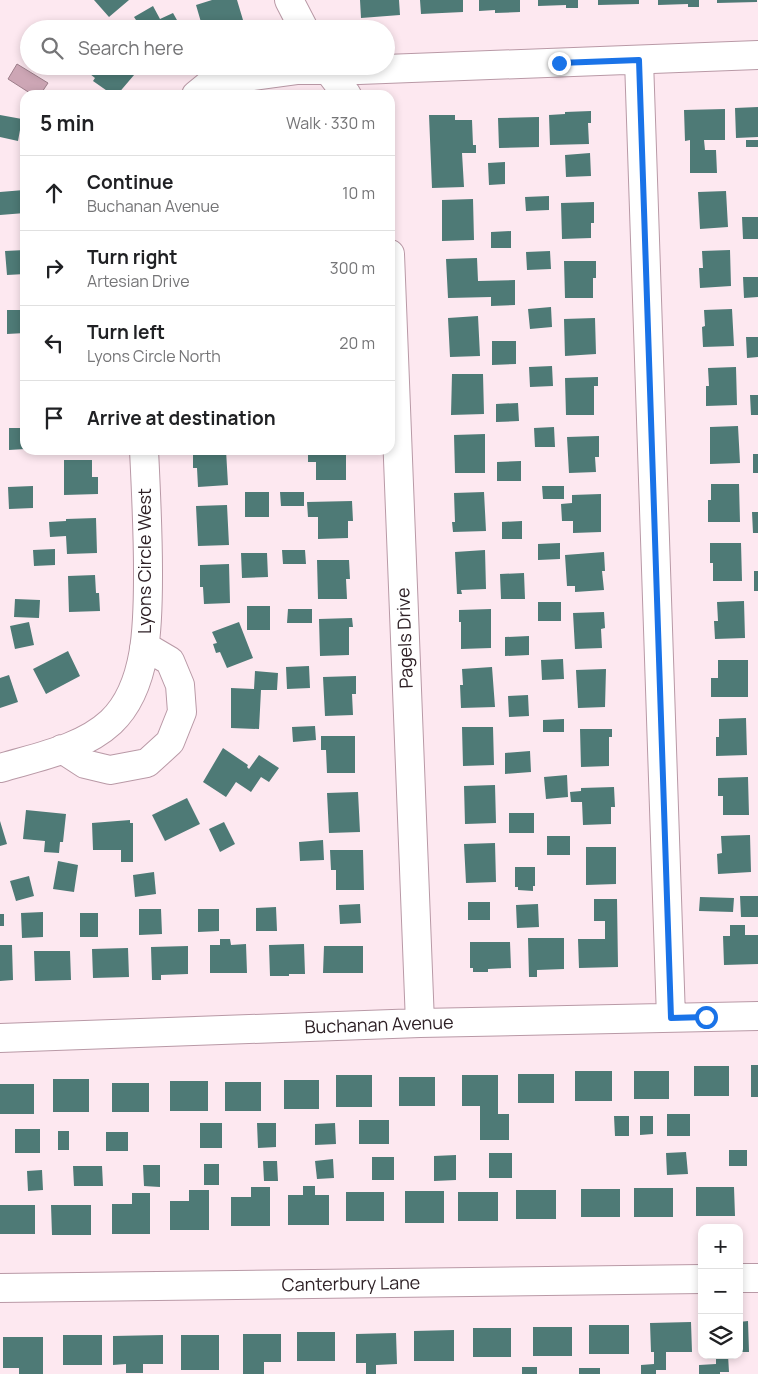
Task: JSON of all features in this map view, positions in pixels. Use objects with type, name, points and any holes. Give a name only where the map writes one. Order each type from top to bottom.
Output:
[{"type":"street","points":[[289,0],[299,20]]},
{"type":"street","points":[[395,66],[758,55]]},
{"type":"street","points":[[639,60],[671,1018]]},
{"type":"street","points":[[202,90],[207,86],[261,75]]},
{"type":"street","points":[[332,75],[344,90]]},
{"type":"street","name":"Pagels Drive","points":[[395,382],[420,1023]]},
{"type":"street","name":"Lyons Circle West","points":[[0,768],[62,749],[96,734],[112,721],[125,704],[136,682],[144,648],[148,614],[148,536],[144,455]]},
{"type":"street","points":[[62,749],[85,764],[110,770],[147,763],[170,742],[182,712],[180,685],[170,662],[153,651],[144,648]]},
{"type":"street","name":"Buchanan Avenue","points":[[0,1038],[420,1023],[758,1016]]},
{"type":"street","points":[[743,1278],[758,1278]]},
{"type":"street","name":"Canterbury Lane","points":[[0,1288],[698,1279]]},
{"type":"shaded area","points":[[17,64],[20,66],[20,75],[35,75],[48,83],[43,90],[25,90],[8,79]]},
{"type":"building","points":[[94,0],[129,0],[109,17]]},
{"type":"building","points":[[212,0],[237,0],[243,20],[200,20],[196,5]]},
{"type":"building","points":[[360,0],[399,0],[400,15],[361,18]]},
{"type":"building","points":[[420,0],[463,0],[463,12],[421,14]]},
{"type":"building","points":[[479,0],[520,0],[520,12],[495,13],[495,10],[479,11]]},
{"type":"building","points":[[538,0],[578,0],[578,8],[566,8],[566,5],[538,6]]},
{"type":"building","points":[[598,0],[639,0],[639,4],[598,5]]},
{"type":"building","points":[[658,0],[699,0],[699,7],[688,7],[688,4],[658,5]]},
{"type":"building","points":[[717,0],[757,0],[757,2],[717,3]]},
{"type":"building","points":[[153,6],[160,19],[173,13],[177,20],[136,20],[134,17]]},
{"type":"building","points":[[91,75],[134,75],[121,90],[106,90],[93,81],[95,78]]},
{"type":"building","points":[[758,107],[758,137],[736,138],[735,108]]},
{"type":"building","points":[[725,109],[725,140],[704,140],[705,150],[716,150],[717,173],[690,173],[690,140],[685,141],[684,110]]},
{"type":"building","points":[[591,111],[591,123],[588,123],[589,144],[550,145],[549,115]]},
{"type":"building","points":[[0,115],[20,119],[18,141],[0,137]]},
{"type":"building","points":[[429,115],[455,115],[455,120],[472,120],[473,145],[476,145],[476,153],[462,153],[464,187],[432,188]]},
{"type":"building","points":[[539,117],[539,147],[499,148],[498,118]]},
{"type":"building","points":[[746,140],[758,140],[758,147],[746,147]]},
{"type":"building","points":[[590,153],[591,176],[566,177],[565,155]]},
{"type":"building","points":[[505,162],[505,184],[489,185],[488,163]]},
{"type":"building","points":[[20,190],[20,213],[0,215],[0,192]]},
{"type":"building","points":[[726,191],[728,227],[700,229],[698,192]]},
{"type":"building","points":[[549,196],[549,210],[526,211],[525,197]]},
{"type":"building","points":[[473,199],[474,240],[442,241],[442,200]]},
{"type":"building","points":[[594,202],[594,223],[591,223],[591,238],[562,239],[561,203]]},
{"type":"building","points":[[742,217],[758,217],[758,239],[743,239]]},
{"type":"building","points":[[511,231],[511,248],[491,248],[491,232]]},
{"type":"building","points":[[20,250],[20,274],[7,275],[5,251]]},
{"type":"building","points":[[730,250],[731,286],[700,288],[699,268],[703,268],[702,251]]},
{"type":"building","points":[[550,251],[551,269],[527,270],[526,252]]},
{"type":"building","points":[[477,258],[478,281],[515,280],[515,305],[491,306],[491,297],[448,298],[446,259]]},
{"type":"building","points":[[564,261],[596,261],[596,278],[593,278],[593,298],[565,298]]},
{"type":"building","points":[[743,277],[758,277],[758,297],[744,298]]},
{"type":"building","points":[[551,307],[552,327],[530,329],[528,309]]},
{"type":"building","points":[[732,309],[734,346],[703,347],[702,327],[705,326],[704,310]]},
{"type":"building","points":[[7,310],[20,310],[20,333],[7,334]]},
{"type":"building","points":[[478,316],[480,356],[450,357],[448,318]]},
{"type":"building","points":[[595,318],[596,354],[565,356],[564,319]]},
{"type":"building","points":[[746,337],[758,337],[758,357],[747,358]]},
{"type":"building","points":[[492,341],[516,341],[516,364],[492,365]]},
{"type":"building","points":[[552,366],[553,386],[530,387],[529,367]]},
{"type":"building","points":[[736,367],[737,405],[706,406],[706,386],[709,386],[708,368]]},
{"type":"building","points":[[452,374],[483,374],[484,414],[451,415]]},
{"type":"building","points":[[598,377],[598,386],[594,386],[594,415],[566,415],[565,378]]},
{"type":"building","points":[[750,395],[758,395],[758,415],[751,415]]},
{"type":"building","points":[[518,403],[519,421],[496,422],[496,404]]},
{"type":"building","points":[[738,426],[740,463],[710,464],[710,427]]},
{"type":"building","points":[[554,427],[555,447],[535,447],[534,428]]},
{"type":"building","points":[[9,428],[20,428],[20,449],[9,450]]},
{"type":"building","points":[[485,434],[485,473],[455,473],[454,435]]},
{"type":"building","points":[[599,436],[599,457],[595,457],[596,472],[569,473],[567,437]]},
{"type":"building","points":[[753,454],[758,454],[758,473],[753,473]]},
{"type":"building","points":[[193,455],[226,455],[228,485],[198,487],[197,468],[193,468]]},
{"type":"building","points":[[308,455],[346,455],[346,480],[316,480],[316,462],[308,462]]},
{"type":"building","points":[[64,460],[92,460],[92,477],[98,477],[98,494],[64,495]]},
{"type":"building","points":[[521,461],[521,481],[497,481],[497,462]]},
{"type":"building","points":[[711,484],[739,484],[740,522],[708,522],[708,500],[711,500]]},
{"type":"building","points":[[33,486],[33,508],[9,509],[8,487]]},
{"type":"building","points":[[542,486],[564,486],[564,499],[543,499]]},
{"type":"building","points":[[245,492],[269,492],[269,517],[245,517]]},
{"type":"building","points":[[280,492],[304,492],[304,506],[281,506]]},
{"type":"building","points":[[484,492],[486,531],[453,532],[452,522],[455,522],[454,493]]},
{"type":"building","points":[[601,494],[601,532],[573,533],[573,521],[562,521],[561,504],[572,503],[572,495]]},
{"type":"building","points":[[352,501],[353,521],[348,521],[348,538],[318,539],[318,517],[308,517],[307,502]]},
{"type":"building","points":[[227,505],[229,545],[198,546],[196,506]]},
{"type":"building","points":[[752,512],[758,512],[758,533],[753,533]]},
{"type":"building","points":[[96,518],[97,553],[67,554],[66,536],[50,537],[49,522],[66,521],[66,519]]},
{"type":"building","points":[[522,521],[522,539],[502,539],[502,522]]},
{"type":"building","points":[[560,543],[560,559],[538,560],[538,544]]},
{"type":"building","points":[[710,543],[741,543],[742,581],[713,581],[713,563],[710,563]]},
{"type":"building","points":[[55,549],[55,565],[34,566],[33,550]]},
{"type":"building","points":[[282,550],[305,550],[306,564],[283,564]]},
{"type":"building","points":[[485,550],[486,589],[461,590],[462,594],[457,594],[455,552]]},
{"type":"building","points":[[604,552],[605,571],[602,571],[604,590],[575,592],[575,586],[567,586],[565,555]]},
{"type":"building","points":[[241,553],[267,553],[268,577],[242,578]]},
{"type":"building","points":[[317,560],[349,560],[350,579],[346,579],[347,599],[318,599]]},
{"type":"building","points":[[229,564],[230,603],[204,604],[203,587],[200,587],[200,565]]},
{"type":"building","points":[[754,571],[758,571],[758,591],[754,591]]},
{"type":"building","points":[[524,573],[525,599],[501,599],[500,574]]},
{"type":"building","points":[[95,575],[100,611],[69,612],[68,576]]},
{"type":"building","points":[[15,599],[40,600],[39,618],[14,617]]},
{"type":"building","points":[[744,601],[745,638],[715,639],[714,621],[718,621],[717,602]]},
{"type":"building","points":[[538,602],[561,602],[561,621],[538,621]]},
{"type":"building","points":[[247,606],[270,606],[270,630],[247,630]]},
{"type":"building","points":[[288,609],[312,609],[312,623],[287,623]]},
{"type":"building","points":[[491,609],[491,648],[461,649],[459,610]]},
{"type":"building","points":[[604,612],[605,628],[601,629],[602,648],[575,649],[573,613]]},
{"type":"building","points":[[352,618],[353,627],[349,627],[349,655],[320,656],[319,619]]},
{"type":"building","points":[[29,622],[34,645],[15,649],[10,626]]},
{"type":"building","points":[[239,622],[253,658],[227,668],[220,652],[216,653],[213,644],[217,643],[212,632]]},
{"type":"building","points":[[529,636],[529,655],[505,656],[505,637]]},
{"type":"building","points":[[68,651],[80,676],[46,694],[33,669]]},
{"type":"building","points":[[563,659],[564,679],[542,680],[541,660]]},
{"type":"building","points":[[718,660],[748,660],[748,697],[711,697],[711,678],[718,678]]},
{"type":"building","points":[[309,666],[310,688],[287,689],[286,667]]},
{"type":"building","points":[[492,667],[495,707],[461,708],[460,685],[463,685],[462,669]]},
{"type":"building","points":[[606,669],[605,707],[578,708],[576,670]]},
{"type":"building","points":[[255,671],[278,673],[277,690],[261,690],[259,729],[231,728],[231,688],[254,689]]},
{"type":"building","points":[[9,675],[18,702],[0,708],[0,678]]},
{"type":"building","points":[[356,676],[356,694],[352,694],[353,715],[325,716],[323,677]]},
{"type":"building","points":[[528,695],[529,716],[509,717],[508,696]]},
{"type":"building","points":[[746,718],[747,755],[716,756],[716,737],[719,737],[719,719]]},
{"type":"building","points":[[564,719],[564,732],[543,732],[543,720]]},
{"type":"building","points":[[315,726],[316,740],[293,742],[292,727]]},
{"type":"building","points":[[462,727],[493,727],[494,765],[463,766]]},
{"type":"building","points":[[580,729],[612,729],[612,737],[609,737],[609,766],[581,767]]},
{"type":"building","points":[[321,736],[355,736],[355,773],[327,773],[326,750],[321,750]]},
{"type":"building","points":[[223,748],[248,765],[249,769],[259,755],[279,768],[269,782],[261,777],[251,792],[236,782],[226,797],[203,782]]},
{"type":"building","points":[[530,751],[531,772],[505,774],[505,753]]},
{"type":"building","points":[[567,775],[568,797],[546,799],[544,777]]},
{"type":"building","points":[[748,777],[749,815],[723,815],[723,796],[718,796],[718,778]]},
{"type":"building","points":[[495,785],[496,823],[465,824],[464,786]]},
{"type":"building","points":[[614,787],[615,807],[611,807],[611,824],[583,825],[582,802],[571,802],[570,792],[581,791],[581,788]]},
{"type":"building","points":[[358,792],[360,832],[329,833],[327,793]]},
{"type":"building","points":[[187,798],[200,824],[165,841],[152,815]]},
{"type":"building","points":[[26,810],[66,814],[63,842],[60,842],[59,853],[44,852],[45,841],[23,839]]},
{"type":"building","points":[[509,813],[534,813],[534,833],[509,833]]},
{"type":"building","points":[[130,820],[130,823],[133,823],[133,862],[121,862],[121,850],[93,850],[92,823]]},
{"type":"building","points":[[0,821],[7,844],[0,846]]},
{"type":"building","points":[[224,822],[235,844],[220,852],[209,829]]},
{"type":"building","points":[[750,835],[751,872],[718,874],[717,854],[722,853],[721,836]]},
{"type":"building","points":[[547,836],[570,836],[570,855],[547,855]]},
{"type":"building","points":[[323,840],[324,860],[300,861],[299,842]]},
{"type":"building","points":[[495,843],[496,882],[466,883],[464,844]]},
{"type":"building","points":[[586,847],[616,847],[616,884],[586,885]]},
{"type":"building","points":[[330,850],[363,850],[364,890],[336,890],[336,870],[331,870]]},
{"type":"building","points":[[58,861],[78,865],[74,892],[53,889]]},
{"type":"building","points":[[515,867],[535,867],[535,886],[533,886],[533,891],[518,890],[518,887],[515,887]]},
{"type":"building","points":[[154,872],[156,894],[135,897],[133,875]]},
{"type":"building","points":[[29,876],[34,896],[16,901],[10,881]]},
{"type":"building","points":[[740,896],[758,896],[758,917],[741,917]]},
{"type":"building","points":[[700,897],[734,898],[733,912],[699,911]]},
{"type":"building","points":[[594,899],[617,899],[618,967],[579,968],[578,939],[605,939],[605,921],[594,921]]},
{"type":"building","points":[[468,902],[490,902],[490,920],[468,920]]},
{"type":"building","points":[[360,904],[361,923],[340,924],[339,905]]},
{"type":"building","points":[[538,904],[539,927],[517,928],[516,905]]},
{"type":"building","points":[[276,907],[277,931],[256,931],[256,908]]},
{"type":"building","points":[[139,909],[161,909],[162,934],[139,935]]},
{"type":"building","points":[[198,909],[219,909],[219,931],[198,932]]},
{"type":"building","points":[[43,912],[43,937],[22,938],[21,913]]},
{"type":"building","points":[[80,913],[98,913],[98,937],[80,937]]},
{"type":"building","points":[[0,914],[4,914],[4,926],[0,926]]},
{"type":"building","points":[[730,925],[745,925],[745,935],[758,935],[758,964],[724,965],[723,936],[730,936]]},
{"type":"building","points":[[528,938],[564,938],[564,969],[537,970],[537,977],[529,977]]},
{"type":"building","points":[[220,939],[230,939],[231,945],[246,944],[247,973],[210,973],[210,945],[220,945]]},
{"type":"building","points":[[470,942],[510,942],[511,968],[488,969],[488,972],[473,972],[473,968],[470,968]]},
{"type":"building","points":[[304,944],[305,974],[270,976],[269,945]]},
{"type":"building","points":[[0,945],[12,945],[13,980],[0,981]]},
{"type":"building","points":[[188,946],[188,974],[161,975],[161,980],[152,980],[151,947]]},
{"type":"building","points":[[324,946],[363,946],[363,973],[323,973]]},
{"type":"building","points":[[128,948],[129,977],[93,978],[92,949]]},
{"type":"building","points":[[34,951],[70,951],[71,980],[35,981]]},
{"type":"building","points":[[751,1065],[758,1065],[758,1097],[751,1097]]},
{"type":"building","points":[[694,1066],[729,1066],[729,1096],[694,1096]]},
{"type":"building","points":[[575,1071],[612,1071],[612,1101],[575,1101]]},
{"type":"building","points":[[634,1071],[669,1071],[669,1099],[634,1099]]},
{"type":"building","points":[[518,1074],[554,1074],[554,1103],[518,1103]]},
{"type":"building","points":[[336,1075],[372,1075],[372,1107],[336,1107]]},
{"type":"building","points":[[462,1075],[498,1075],[498,1114],[509,1114],[509,1140],[480,1140],[480,1106],[462,1106]]},
{"type":"building","points":[[399,1077],[435,1077],[435,1106],[399,1106]]},
{"type":"building","points":[[53,1079],[89,1079],[89,1112],[53,1112]]},
{"type":"building","points":[[284,1080],[319,1080],[319,1109],[284,1109]]},
{"type":"building","points":[[170,1081],[208,1081],[208,1111],[170,1111]]},
{"type":"building","points":[[225,1082],[261,1082],[261,1111],[225,1111]]},
{"type":"building","points":[[112,1083],[149,1083],[149,1112],[112,1112]]},
{"type":"building","points":[[0,1084],[34,1084],[34,1114],[0,1114]]},
{"type":"building","points":[[667,1114],[690,1114],[690,1136],[667,1136]]},
{"type":"building","points":[[614,1116],[629,1116],[629,1136],[615,1136]]},
{"type":"building","points":[[640,1116],[653,1116],[653,1134],[640,1135]]},
{"type":"building","points":[[359,1120],[389,1120],[389,1144],[359,1144]]},
{"type":"building","points":[[200,1123],[222,1123],[222,1148],[200,1148]]},
{"type":"building","points":[[257,1123],[276,1123],[276,1147],[258,1148]]},
{"type":"building","points":[[335,1123],[336,1144],[315,1145],[315,1124]]},
{"type":"building","points":[[15,1129],[40,1129],[40,1153],[15,1153]]},
{"type":"building","points":[[58,1131],[69,1131],[69,1150],[58,1150]]},
{"type":"building","points":[[106,1132],[128,1132],[128,1151],[106,1151]]},
{"type":"building","points":[[729,1150],[747,1150],[747,1166],[729,1166]]},
{"type":"building","points":[[686,1152],[688,1174],[667,1175],[666,1153]]},
{"type":"building","points":[[489,1153],[512,1153],[512,1178],[489,1178]]},
{"type":"building","points":[[456,1155],[456,1180],[434,1181],[434,1156]]},
{"type":"building","points":[[372,1157],[394,1157],[394,1180],[372,1180]]},
{"type":"building","points":[[333,1159],[334,1178],[317,1179],[315,1161]]},
{"type":"building","points":[[263,1161],[277,1161],[278,1181],[264,1181]]},
{"type":"building","points":[[204,1164],[219,1164],[219,1185],[204,1185]]},
{"type":"building","points":[[143,1165],[160,1165],[160,1187],[144,1186]]},
{"type":"building","points":[[73,1166],[102,1166],[103,1186],[74,1186]]},
{"type":"building","points":[[42,1170],[43,1190],[28,1191],[27,1171]]},
{"type":"building","points":[[303,1186],[315,1186],[315,1195],[329,1195],[329,1225],[288,1225],[288,1195],[303,1195]]},
{"type":"building","points":[[251,1187],[270,1187],[270,1226],[231,1226],[231,1197],[251,1197]]},
{"type":"building","points":[[696,1187],[734,1187],[735,1216],[696,1216]]},
{"type":"building","points":[[634,1188],[673,1188],[673,1217],[634,1217]]},
{"type":"building","points":[[581,1189],[620,1189],[620,1217],[581,1217]]},
{"type":"building","points":[[189,1190],[209,1190],[209,1230],[170,1230],[170,1201],[189,1201]]},
{"type":"building","points":[[516,1190],[556,1190],[556,1219],[516,1219]]},
{"type":"building","points":[[405,1191],[444,1191],[444,1223],[405,1223]]},
{"type":"building","points":[[346,1192],[384,1192],[384,1221],[346,1221]]},
{"type":"building","points":[[458,1192],[498,1192],[498,1221],[458,1221]]},
{"type":"building","points":[[132,1193],[150,1193],[150,1234],[112,1234],[112,1204],[132,1204]]},
{"type":"building","points":[[0,1205],[35,1205],[35,1234],[0,1234]]},
{"type":"building","points":[[51,1205],[91,1205],[91,1235],[52,1235]]},
{"type":"building","points":[[748,1321],[749,1352],[743,1352],[743,1322]]},
{"type":"building","points":[[691,1322],[692,1352],[666,1352],[666,1370],[656,1370],[656,1374],[641,1374],[641,1365],[654,1364],[654,1352],[651,1352],[650,1323]]},
{"type":"building","points":[[589,1325],[629,1325],[629,1354],[589,1354]]},
{"type":"building","points":[[533,1327],[572,1327],[572,1356],[533,1356]]},
{"type":"building","points":[[473,1328],[511,1328],[511,1357],[473,1357]]},
{"type":"building","points":[[454,1330],[454,1361],[414,1361],[414,1331]]},
{"type":"building","points":[[297,1332],[335,1332],[335,1361],[297,1361]]},
{"type":"building","points":[[396,1333],[397,1364],[376,1365],[376,1374],[366,1374],[366,1363],[356,1363],[356,1334]]},
{"type":"building","points":[[243,1334],[281,1334],[281,1362],[264,1362],[264,1374],[243,1374]]},
{"type":"building","points":[[63,1335],[102,1335],[102,1365],[63,1365]]},
{"type":"building","points":[[163,1335],[163,1364],[143,1364],[143,1373],[126,1373],[126,1364],[113,1365],[113,1336]]},
{"type":"building","points":[[181,1335],[219,1335],[219,1370],[181,1370]]},
{"type":"building","points":[[3,1337],[43,1337],[43,1374],[19,1374],[19,1368],[3,1368]]},
{"type":"building","points":[[716,1359],[728,1359],[729,1372],[699,1374],[699,1365],[716,1364]]},
{"type":"building","points":[[522,1367],[537,1367],[537,1374],[522,1374]]},
{"type":"building","points":[[579,1368],[600,1368],[600,1374],[579,1374]]},
{"type":"route","points":[[559,63],[639,60],[671,1018],[706,1017]]}]
